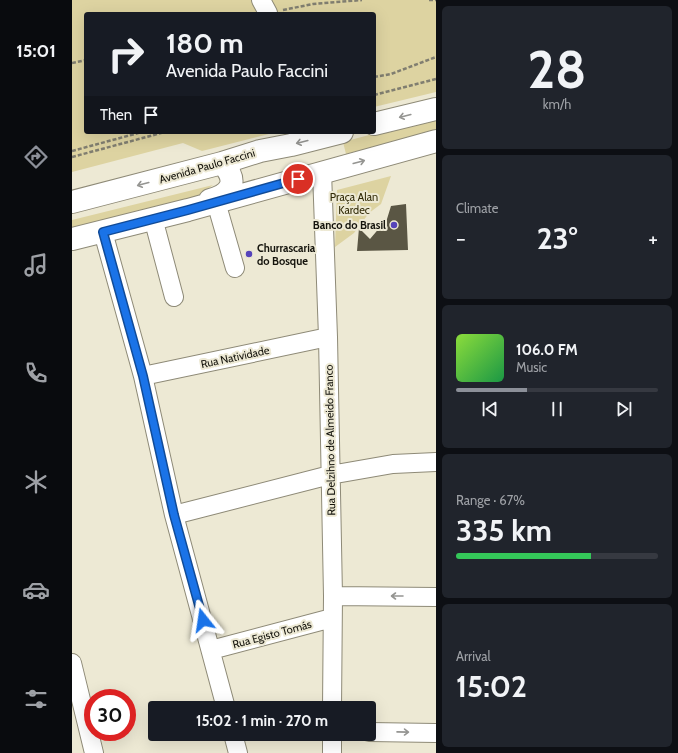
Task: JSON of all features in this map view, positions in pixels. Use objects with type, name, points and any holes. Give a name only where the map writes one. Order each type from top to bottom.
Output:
[{"type":"main road","points":[[376,124],[436,109]]},
{"type":"main road","name":"Avenida Paulo Faccini","points":[[72,202],[222,163],[260,151],[333,134]]},
{"type":"main road","points":[[322,172],[327,151],[334,139],[339,134]]},
{"type":"main road","points":[[72,239],[188,210],[436,141]]},
{"type":"main road","points":[[188,210],[196,204],[221,197],[226,192],[232,182],[229,171],[222,163]]},
{"type":"street","name":"Rua Delzihno de Almeido Franco","points":[[322,172],[328,337],[332,701]]},
{"type":"street","points":[[216,202],[235,268]]},
{"type":"street","points":[[153,218],[174,297]]},
{"type":"street","points":[[103,232],[143,376],[174,515],[224,701]]},
{"type":"street","name":"Rua Natividade","points":[[143,376],[328,337]]},
{"type":"street","points":[[174,515],[330,475],[393,464],[436,462]]},
{"type":"street","points":[[332,596],[436,596]]},
{"type":"street","name":"Rua Egisto Tomás","points":[[211,650],[332,618]]},
{"type":"street","points":[[72,662],[75,685],[94,753]]},
{"type":"street","points":[[376,732],[436,733]]},
{"type":"street","points":[[235,741],[238,753]]},
{"type":"street","points":[[332,741],[332,753]]},
{"type":"path","points":[[264,7],[362,0]]},
{"type":"path","points":[[429,0],[436,0]]},
{"type":"path","points":[[376,77],[391,74],[436,57]]},
{"type":"path","points":[[72,63],[84,60]]},
{"type":"path","points":[[376,94],[436,79]]},
{"type":"path","points":[[72,151],[135,134]]},
{"type":"path","points":[[72,157],[158,134]]},
{"type":"green space","points":[[72,0],[436,0],[436,92],[376,107],[376,12],[84,12],[84,134],[269,134],[202,151],[183,143],[72,172]]},
{"type":"green space","points":[[436,117],[436,130],[346,154],[343,142]]},
{"type":"green space","name":"Praça Alan Kardec","points":[[391,176],[381,204],[369,213],[354,233],[335,247],[337,190]]},
{"type":"green space","points":[[213,185],[187,204],[72,233],[72,220]]},
{"type":"building","name":"Banco do Brasil","points":[[406,204],[408,250],[357,251],[359,228],[370,239],[387,219],[391,206]]},
{"type":"place","name":"Banco do Brasil","points":[[394,225]]},
{"type":"place","name":"Churrascaria do Bosque","points":[[249,254]]},
{"type":"route","points":[[203,620],[174,515],[143,376],[103,232],[298,179]]}]
